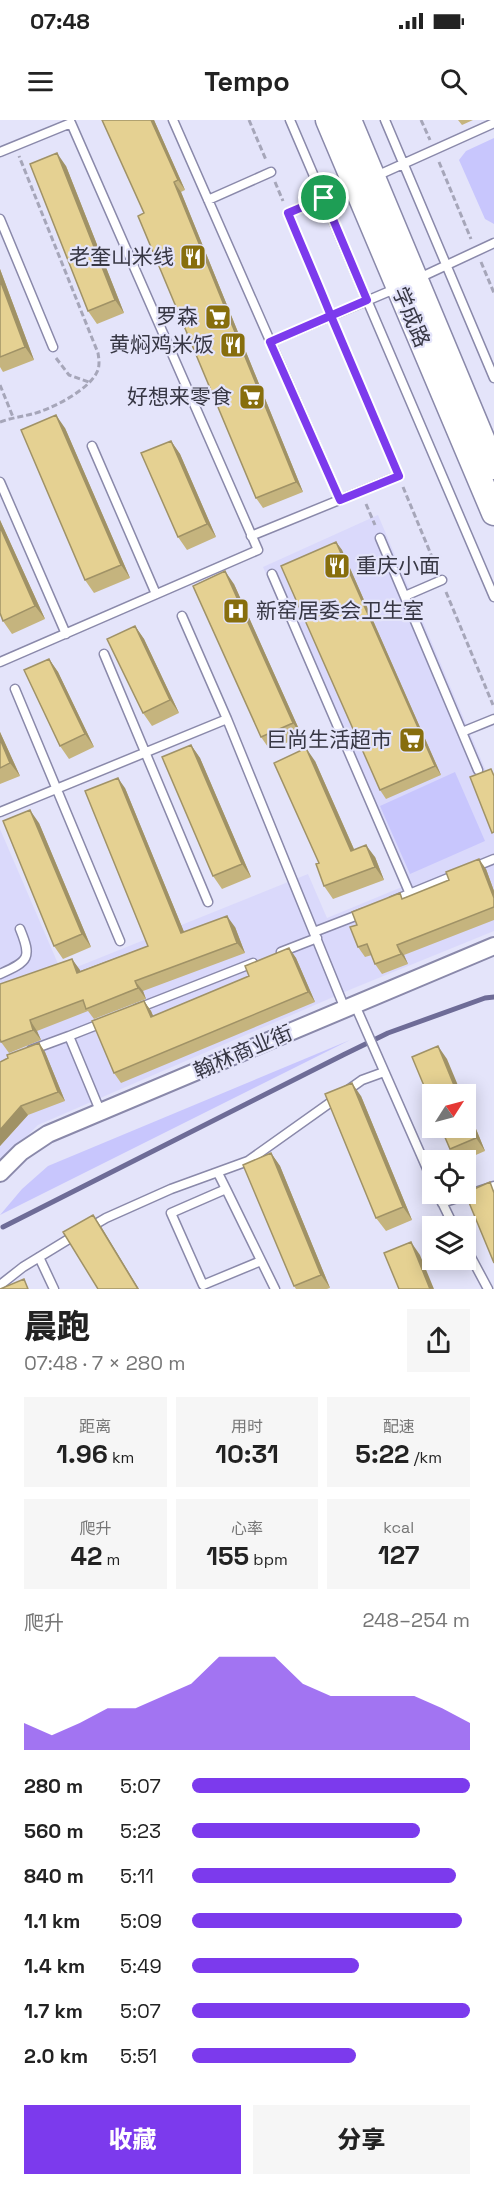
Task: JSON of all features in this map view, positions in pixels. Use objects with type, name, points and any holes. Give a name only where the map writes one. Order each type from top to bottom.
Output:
[{"type":"main road","name":"学成路","points":[[328,120],[364,181],[407,283],[494,513]]},
{"type":"main road","name":"学成路","points":[[349,120],[364,181]]},
{"type":"main road","name":"学成路","points":[[407,283],[494,467]]},
{"type":"street","name":"翰林商业街","points":[[0,1173],[21,1152],[48,1134],[494,946]]},
{"type":"lane","points":[[173,120],[340,500]]},
{"type":"lane","points":[[290,120],[494,597]]},
{"type":"lane","points":[[385,120],[494,378]]},
{"type":"lane","points":[[0,152],[70,122],[258,550],[0,662]]},
{"type":"lane","points":[[288,213],[403,165],[494,123]]},
{"type":"lane","points":[[208,200],[271,172]]},
{"type":"lane","points":[[0,219],[53,347]]},
{"type":"lane","points":[[270,342],[494,243]]},
{"type":"lane","points":[[92,446],[156,594]]},
{"type":"lane","points":[[251,536],[399,476]]},
{"type":"lane","points":[[0,482],[66,634]]},
{"type":"lane","points":[[380,538],[478,770]]},
{"type":"lane","points":[[272,574],[410,894]]},
{"type":"lane","points":[[405,596],[442,580]]},
{"type":"lane","points":[[182,616],[227,718],[316,935],[350,1007],[368,1035],[422,1158]]},
{"type":"lane","points":[[104,654],[208,902]]},
{"type":"lane","points":[[15,688],[120,941]]},
{"type":"lane","points":[[0,812],[227,718]]},
{"type":"lane","points":[[462,732],[494,719]]},
{"type":"lane","points":[[378,907],[494,859]]},
{"type":"lane","points":[[274,955],[368,911]]},
{"type":"lane","points":[[0,974],[20,965],[27,955],[28,950],[20,929]]},
{"type":"lane","points":[[123,1015],[263,960]]},
{"type":"lane","points":[[20,1055],[112,1019]]},
{"type":"lane","points":[[69,1036],[100,1113]]},
{"type":"lane","points":[[0,1285],[39,1257],[106,1218],[171,1189],[248,1161],[362,1080],[384,1072]]},
{"type":"lane","points":[[218,1173],[275,1289]]},
{"type":"lane","points":[[476,1192],[494,1186]]},
{"type":"lane","points":[[226,1189],[171,1213],[203,1285],[261,1260]]},
{"type":"lane","points":[[39,1257],[54,1289]]},
{"type":"lane","points":[[476,1267],[488,1289]]},
{"type":"path","points":[[249,120],[494,707]]},
{"type":"path","points":[[421,120],[494,293]]},
{"type":"path","points":[[0,422],[53,407],[89,382],[97,372],[99,353],[15,146]]},
{"type":"path","points":[[53,347],[57,361],[69,375],[89,382]]},
{"type":"path","points":[[0,385],[13,417]]},
{"type":"path","points":[[361,491],[380,538]]},
{"type":"shaded area","points":[[494,138],[494,224],[485,219],[459,160],[466,151]]},
{"type":"shaded area","points":[[378,515],[494,790],[494,931],[354,988],[38,1125],[0,1163],[0,829],[62,973],[308,874],[327,918],[402,887],[263,567]]},
{"type":"shaded area","points":[[455,772],[485,841],[410,874],[380,806]]},
{"type":"shaded area","points":[[350,1040],[0,1215],[22,1189],[48,1166]]},
{"type":"building","points":[[102,120],[151,120],[178,180],[174,182],[296,482],[256,498],[138,216],[144,213]]},
{"type":"building","points":[[57,153],[115,300],[88,311],[30,164]]},
{"type":"building","points":[[0,280],[25,347],[0,357]]},
{"type":"building","points":[[56,415],[121,565],[85,580],[21,430]]},
{"type":"building","points":[[171,441],[207,524],[178,537],[141,453]]},
{"type":"building","points":[[0,527],[35,606],[3,621],[0,613]]},
{"type":"building","points":[[336,542],[435,766],[380,790],[281,566]]},
{"type":"building","points":[[225,571],[293,723],[261,737],[193,586]]},
{"type":"building","points":[[135,626],[170,700],[143,713],[107,639]]},
{"type":"building","points":[[49,659],[85,734],[60,746],[24,670]]},
{"type":"building","points":[[0,739],[10,763],[0,768]]},
{"type":"building","points":[[191,745],[242,864],[213,876],[162,757]]},
{"type":"building","points":[[306,748],[351,851],[366,845],[375,867],[324,886],[316,864],[319,863],[274,763]]},
{"type":"building","points":[[491,769],[494,776],[494,832],[492,833],[470,777]]},
{"type":"building","points":[[118,778],[181,933],[227,916],[237,943],[135,981],[138,988],[86,1009],[83,1000],[30,1020],[33,1030],[1,1042],[0,984],[72,959],[77,973],[148,946],[85,791]]},
{"type":"building","points":[[30,810],[82,934],[54,946],[3,821]]},
{"type":"building","points":[[479,859],[494,898],[494,907],[397,945],[401,954],[375,964],[367,944],[358,947],[350,927],[357,925],[352,912],[400,893],[402,899],[449,880],[446,872]]},
{"type":"building","points":[[289,948],[308,992],[114,1073],[92,1021],[144,1001],[151,1017],[249,976],[245,966]]},
{"type":"building","points":[[39,1043],[58,1092],[21,1106],[0,1130],[0,1062],[8,1058],[7,1055]]},
{"type":"building","points":[[438,1046],[454,1084],[423,1084],[412,1057]]},
{"type":"building","points":[[352,1083],[403,1207],[376,1218],[325,1094]]},
{"type":"building","points":[[445,1138],[476,1138],[450,1149]]},
{"type":"building","points":[[271,1153],[321,1275],[294,1286],[243,1165]]},
{"type":"building","points":[[490,1182],[494,1193],[494,1263],[470,1204],[476,1204],[476,1188]]},
{"type":"building","points":[[93,1215],[138,1289],[98,1289],[63,1232]]},
{"type":"building","points":[[411,1242],[430,1289],[399,1289],[384,1253]]},
{"type":"building","points":[[24,1279],[28,1289],[0,1289]]},
{"type":"waterway","points":[[3,1227],[388,1033],[485,998],[494,997]]},
{"type":"place","name":"老奎山米线","points":[[193,257]]},
{"type":"place","name":"罗森","points":[[218,317]]},
{"type":"place","name":"黄焖鸡米饭","points":[[233,345]]},
{"type":"place","name":"好想来零食","points":[[252,397]]},
{"type":"place","name":"重庆小面","points":[[337,566]]},
{"type":"place","name":"新窑居委会卫生室","points":[[236,611]]},
{"type":"place","name":"巨尚生活超市","points":[[412,740]]},
{"type":"route","points":[[324,198],[288,213],[331,316],[399,476],[340,500],[270,342],[331,316],[367,300],[324,198]]}]
